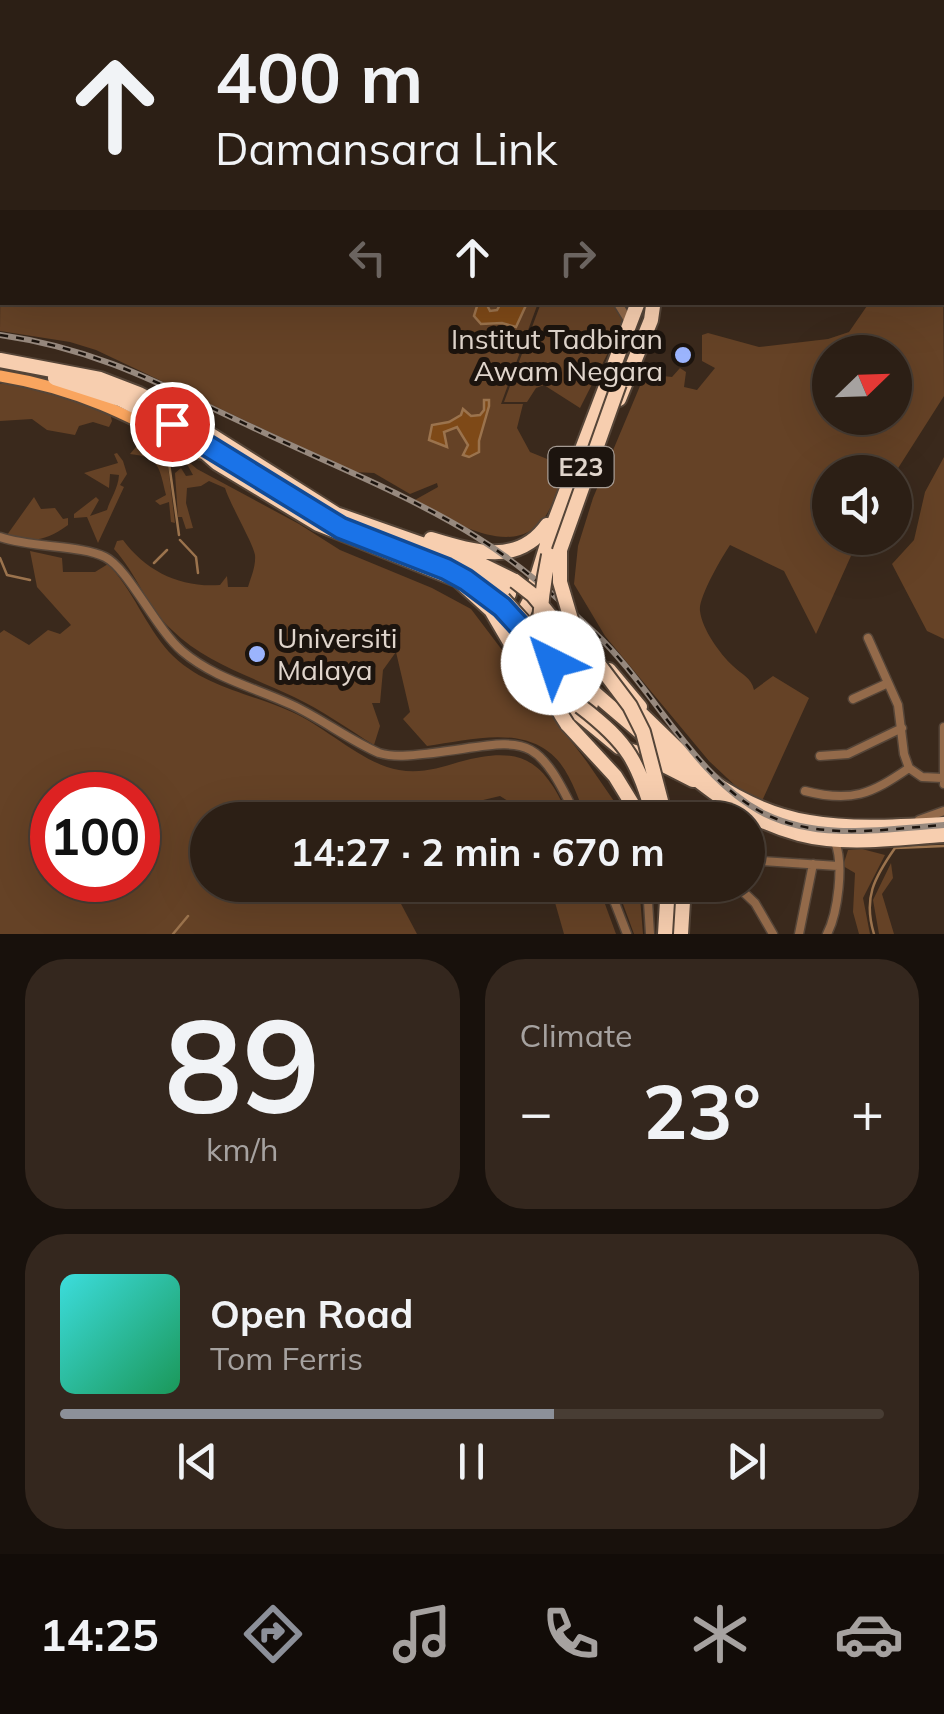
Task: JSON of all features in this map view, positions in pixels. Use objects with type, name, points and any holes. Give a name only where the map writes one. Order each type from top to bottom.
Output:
[{"type":"highway","points":[[644,305],[629,325],[560,505],[534,589],[514,631],[513,640],[522,663],[619,747],[700,778],[796,822],[942,835]]},
{"type":"highway","name":"E23","points":[[631,802],[615,776],[582,743],[559,712],[540,654],[541,611],[549,555],[644,305]]},
{"type":"highway","points":[[504,598],[500,617],[522,614],[540,598],[561,562],[651,320],[646,305]]},
{"type":"highway","points":[[0,352],[54,360],[176,413],[336,514],[474,568],[577,678],[731,802]]},
{"type":"highway","points":[[0,360],[100,379]]},
{"type":"highway","points":[[0,368],[82,386],[135,406],[172,424],[328,520],[387,548],[446,569],[504,598]]},
{"type":"highway","name":"E23","points":[[616,382],[558,565],[562,598],[575,633],[630,706],[644,732],[662,802]]},
{"type":"highway","points":[[172,424],[217,462],[318,524],[504,598],[547,609],[582,656],[630,706]]},
{"type":"highway","points":[[266,468],[368,520],[449,544],[495,552],[509,553],[536,540],[560,505]]},
{"type":"highway","points":[[328,520],[448,564],[504,598],[522,663]]},
{"type":"highway","points":[[362,543],[387,548]]},
{"type":"highway","points":[[567,543],[566,590],[582,638],[700,778]]},
{"type":"highway","points":[[544,553],[546,565],[561,562]]},
{"type":"highway","points":[[586,705],[548,679],[526,655],[522,636],[535,610],[544,608],[560,616],[654,728]]},
{"type":"highway","points":[[546,644],[586,705],[626,746],[650,802]]},
{"type":"highway","points":[[765,821],[801,835],[832,838],[942,835]]},
{"type":"highway","points":[[662,934],[666,902]]},
{"type":"highway","points":[[667,902],[673,934]]},
{"type":"highway","points":[[681,934],[683,902]]},
{"type":"main road","points":[[0,376],[68,391],[120,410],[217,462]]},
{"type":"street","points":[[620,305],[629,325]]},
{"type":"street","points":[[0,538],[109,558],[156,622],[193,659],[228,682],[289,704],[379,753],[400,756],[502,743],[525,746],[552,768],[569,802]]},
{"type":"street","points":[[868,638],[898,705],[909,768],[944,781],[944,730]]},
{"type":"street","points":[[852,698],[888,682]]},
{"type":"street","points":[[820,756],[848,754],[902,728]]},
{"type":"street","points":[[806,791],[850,798],[880,788],[909,768]]},
{"type":"street","points":[[886,828],[938,816],[944,811]]},
{"type":"street","points":[[832,838],[839,862]]},
{"type":"street","points":[[827,934],[835,919],[839,862],[848,842],[856,839]]},
{"type":"street","points":[[765,861],[839,862]]},
{"type":"street","points":[[798,934],[813,864]]},
{"type":"street","points":[[615,902],[627,934]]},
{"type":"street","points":[[648,902],[650,934]]},
{"type":"street","points":[[754,902],[774,934]]},
{"type":"shaded area","points":[[0,305],[537,305],[501,404],[523,404],[517,428],[530,452],[567,467],[548,512],[535,528],[520,535],[484,534],[413,501],[438,487],[437,483],[410,494],[374,473],[354,472],[96,350],[0,331]]},
{"type":"shaded area","points":[[477,305],[487,305],[490,311],[500,305],[526,305],[516,327],[481,324],[474,316]]},
{"type":"shaded area","points":[[540,305],[614,305],[624,316],[580,408],[544,385],[536,388],[527,402],[504,402]]},
{"type":"shaded area","points":[[868,305],[943,305],[944,396],[906,455],[812,455],[812,555],[851,555],[816,634],[784,571],[730,545],[711,578],[700,611],[717,648],[754,690],[773,676],[809,698],[762,801],[742,792],[709,761],[605,636],[574,584],[578,546],[593,498],[645,374],[672,377],[680,368],[686,372],[684,387],[697,390],[715,368],[702,361],[702,335],[708,333],[759,347],[812,341],[812,435],[912,435],[912,335],[840,335],[849,332]]},
{"type":"shaded area","points":[[0,384],[28,384],[109,409],[112,421],[109,427],[93,422],[79,426],[75,435],[47,430],[32,419],[0,421]]},
{"type":"shaded area","points":[[484,400],[489,400],[489,406],[479,452],[469,457],[463,455],[468,445],[457,427],[444,432],[447,447],[429,440],[432,425],[449,422],[461,415],[463,409],[471,416],[480,415]]},
{"type":"shaded area","points":[[147,433],[165,441],[175,523],[171,522],[169,502],[160,505],[155,501],[166,495],[157,465],[130,454],[136,447],[149,447]]},
{"type":"shaded area","points":[[117,453],[127,474],[98,543],[87,517],[74,518],[74,514],[96,497],[99,500],[90,516],[107,510],[119,475],[110,474],[109,488],[84,473],[118,463],[114,454]]},
{"type":"shaded area","points":[[183,457],[197,469],[340,550],[432,588],[471,609],[615,802],[580,802],[560,763],[532,743],[498,737],[427,746],[403,719],[410,712],[396,652],[383,670],[380,703],[372,703],[380,726],[374,745],[315,708],[185,642],[155,611],[114,549],[117,541],[123,540],[153,569],[191,584],[220,585],[227,576],[228,587],[248,587],[254,550],[225,488],[209,481],[187,488],[186,503],[193,528],[186,529],[182,517],[178,517],[175,473],[181,468],[186,476],[193,475]]},
{"type":"shaded area","points":[[944,457],[944,639],[927,631],[892,564],[900,555],[912,555],[925,492]]},
{"type":"shaded area","points":[[34,497],[41,509],[55,508],[63,519],[68,518],[68,525],[39,539],[7,535]]},
{"type":"shaded area","points":[[30,551],[62,558],[63,572],[95,572],[108,564],[161,642],[182,664],[227,688],[292,712],[385,766],[422,771],[481,757],[516,757],[541,771],[562,802],[510,802],[500,796],[475,802],[190,802],[190,902],[400,902],[417,934],[0,934],[0,633],[4,630],[29,645],[48,630],[60,634],[71,625],[37,587]]},
{"type":"shaded area","points":[[848,850],[885,855],[863,898],[870,934],[859,934],[853,912],[855,873],[843,866]]},
{"type":"shaded area","points":[[891,863],[893,878],[882,894],[894,934],[879,934],[873,900]]},
{"type":"shaded area","points":[[555,902],[604,902],[616,934],[564,934]]},
{"type":"shaded area","points":[[622,902],[640,902],[643,934],[634,934]]},
{"type":"waterway","points":[[166,442],[179,535]]},
{"type":"waterway","points":[[180,540],[196,557],[198,573]]},
{"type":"waterway","points":[[154,563],[167,550]]},
{"type":"waterway","points":[[0,558],[7,575],[30,580]]},
{"type":"waterway","points":[[874,934],[872,889],[895,848],[944,846]]},
{"type":"waterway","points":[[173,934],[188,916]]},
{"type":"railway","points":[[0,335],[69,350],[131,371],[396,494],[478,538],[539,582],[595,633],[695,755],[740,798],[765,814],[808,828],[830,830],[944,825]]},
{"type":"place","name":"Institut Tadbiran Awam Negara","points":[[683,355]]},
{"type":"place","name":"Universiti Malaya","points":[[257,654]]},
{"type":"route","points":[[172,424],[341,528],[446,569],[482,590],[553,663]]}]
